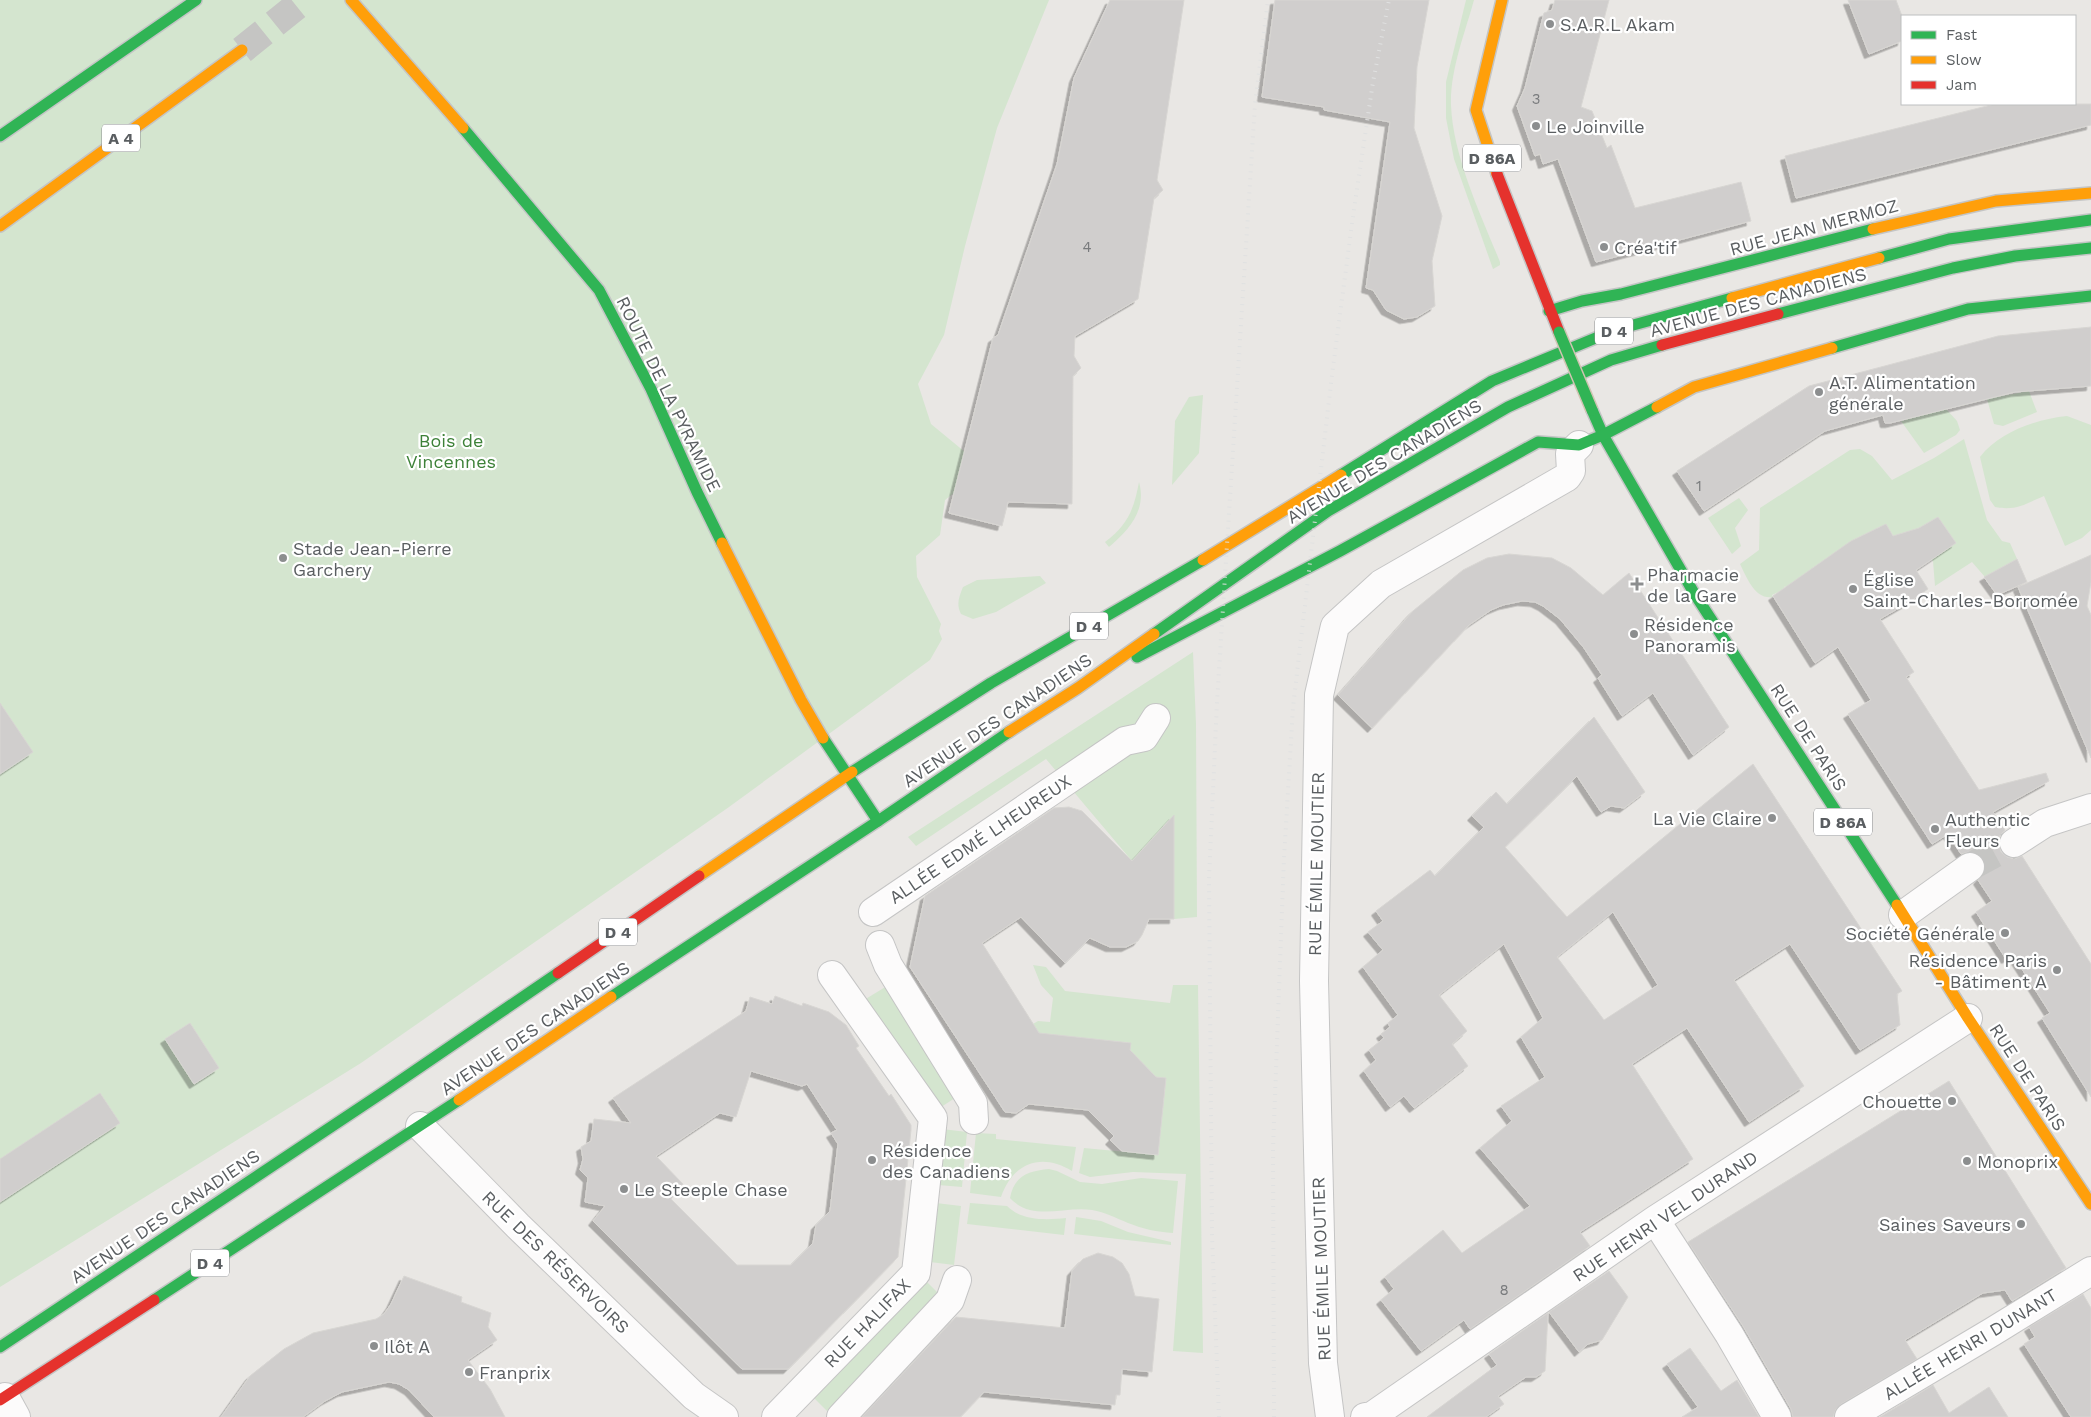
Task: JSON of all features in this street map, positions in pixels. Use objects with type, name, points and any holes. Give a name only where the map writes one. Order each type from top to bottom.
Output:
[{"type":"main road","points":[[0,136],[196,0]]},
{"type":"main road","name":"ROUTE DE LA PYRAMIDE","points":[[350,0],[515,188],[599,290],[651,389],[697,492],[801,700],[847,776],[878,821]]},
{"type":"main road","name":"D 86A","points":[[1502,0],[1476,110],[1505,197],[1549,311],[1592,410],[1591,440]]},
{"type":"main road","name":"A 4","points":[[0,226],[242,50]]},
{"type":"main road","name":"RUE JEAN MERMOZ","points":[[1549,311],[1582,301],[1621,294],[1784,253],[1887,225],[1996,201],[2091,193]]},
{"type":"main road","name":"AVENUE DES CANADIENS","points":[[0,1347],[388,1089],[847,776],[991,682],[1188,570],[1492,381],[1615,330],[1939,241],[2091,220]]},
{"type":"main road","name":"AVENUE DES CANADIENS","points":[[7,1405],[658,965],[878,821],[981,749],[1078,688],[1328,511],[1389,474],[1508,407],[1611,360],[1642,350],[1953,268],[2015,256],[2091,248]]},
{"type":"main road","points":[[1078,688],[1340,551],[1538,442],[1591,440],[1694,387],[1968,309],[2091,296]]},
{"type":"main road","name":"RUE DE PARIS","points":[[1591,440],[1694,593],[1968,1018],[2091,1204]]},
{"type":"street","name":"RUE ÉMILE MOUTIER","points":[[1330,1417],[1323,1363],[1314,981],[1319,695],[1335,626],[1381,584],[1568,477],[1571,471],[1570,454],[1591,440]]},
{"type":"street","name":"ALLÉE EDMÉ LHEUREUX","points":[[873,912],[1125,741],[1144,737],[1156,718]]},
{"type":"street","points":[[2014,843],[2045,823],[2091,808]]},
{"type":"street","points":[[1903,915],[1970,867]]},
{"type":"street","points":[[880,945],[888,965],[974,1103],[974,1120]]},
{"type":"street","name":"RUE HALIFAX","points":[[776,1417],[916,1273],[933,1118],[832,975]]},
{"type":"street","name":"RUE HENRI VEL DURAND","points":[[1366,1417],[1372,1416],[1655,1220],[1968,1018]]},
{"type":"street","name":"RUE DES RÉSERVOIRS","points":[[420,1126],[700,1407],[724,1417]]},
{"type":"street","points":[[1663,1232],[1728,1334],[1777,1417]]},
{"type":"street","name":"ALLÉE HENRI DUNANT","points":[[1849,1417],[2091,1271]]},
{"type":"street","points":[[840,1417],[950,1300],[957,1280]]},
{"type":"green space","name":"Bois de Vincennes","points":[[0,0],[1049,0],[997,128],[965,246],[944,335],[918,384],[931,424],[965,452],[982,471],[945,500],[940,535],[916,556],[917,577],[941,624],[939,631],[942,639],[930,660],[729,807],[361,1063],[0,1287]]},
{"type":"green space","points":[[1466,0],[1474,0],[1453,78],[1451,105],[1453,125],[1462,165],[1500,262],[1500,265],[1493,269],[1454,159],[1446,118],[1446,82]]},
{"type":"green space","points":[[2029,391],[2037,412],[2003,426],[1994,424],[1987,399]]},
{"type":"green space","points":[[1203,395],[1199,453],[1172,485],[1175,421],[1189,397]]},
{"type":"green space","points":[[1946,409],[1957,421],[1960,430],[1956,435],[1924,453],[1901,421]]},
{"type":"green space","points":[[2067,416],[2091,425],[2091,530],[2082,538],[2065,546],[2044,496],[2015,507],[1995,507],[1990,500],[1980,457],[1997,440],[2019,428],[2043,420]]},
{"type":"green space","points":[[1964,439],[1987,520],[2002,541],[2010,543],[2017,559],[1985,577],[1972,562],[1935,586],[1933,561],[1927,555],[1955,543],[1938,517],[1918,529],[1894,537],[1889,529],[1879,527],[1786,588],[1785,586],[1783,590],[1772,595],[1773,597],[1761,595],[1752,587],[1740,564],[1759,550],[1760,508],[1850,450],[1860,449],[1872,456],[1892,480],[1934,458]]},
{"type":"green space","points":[[1139,482],[1140,502],[1134,519],[1123,534],[1109,547],[1105,542],[1125,523],[1129,516]]},
{"type":"green space","points":[[1739,498],[1748,510],[1735,528],[1741,546],[1732,554],[1708,518]]},
{"type":"green space","points":[[1040,576],[1046,583],[996,612],[973,619],[961,614],[959,610],[959,597],[963,587],[977,580]]},
{"type":"green space","points":[[1193,652],[1196,724],[1197,917],[1174,919],[1174,823],[1168,821],[1132,861],[1046,759],[916,846],[908,837]]},
{"type":"green space","points":[[1033,965],[1046,967],[1065,991],[1170,1003],[1173,985],[1198,985],[1203,1353],[1173,1351],[1186,1174],[1133,1172],[1090,1177],[1079,1173],[1084,1148],[1158,1155],[1166,1078],[1156,1077],[1130,1050],[1130,1043],[1071,1037],[1036,1040],[1033,1024],[1038,1021],[1050,1022],[1053,998],[1041,985]]},
{"type":"green space","points":[[887,986],[958,1096],[935,1111],[864,1000]]},
{"type":"green space","points":[[942,1129],[967,1132],[962,1187],[938,1185]]},
{"type":"green space","points":[[976,1133],[996,1134],[996,1139],[1076,1147],[1072,1171],[1050,1162],[1029,1164],[1013,1176],[1006,1185],[1001,1197],[970,1193]]},
{"type":"green space","points":[[1049,1169],[1080,1182],[1102,1184],[1141,1178],[1178,1181],[1173,1233],[1145,1229],[1092,1210],[1081,1209],[1049,1212],[1028,1209],[1010,1198],[1015,1184],[1023,1176],[1035,1171]]},
{"type":"green space","points":[[936,1203],[961,1206],[954,1265],[930,1262]]},
{"type":"green space","points":[[970,1203],[1007,1206],[1027,1217],[1066,1218],[1064,1235],[967,1224]]},
{"type":"green space","points":[[1076,1217],[1101,1221],[1128,1232],[1171,1242],[1171,1245],[1074,1234]]},
{"type":"green space","points":[[923,1278],[940,1295],[827,1411],[811,1395]]},
{"type":"building","points":[[1110,0],[1184,0],[1157,180],[1163,190],[1154,198],[1138,299],[1075,336],[1074,356],[1081,368],[1073,376],[1072,504],[1008,502],[1002,526],[949,513],[993,338],[998,335],[1057,164],[1074,78]]},
{"type":"building","points":[[1275,0],[1429,0],[1417,67],[1414,128],[1442,216],[1432,261],[1435,306],[1417,317],[1404,319],[1386,310],[1373,290],[1366,288],[1390,122],[1324,110],[1324,107],[1262,97]]},
{"type":"building","points":[[1555,0],[1609,0],[1581,107],[1592,111],[1607,148],[1611,145],[1635,208],[1741,182],[1751,221],[1596,262],[1558,159],[1543,164],[1540,154],[1535,156],[1517,106],[1525,88],[1544,13],[1552,10]]},
{"type":"building","points":[[1848,0],[1896,0],[1902,15],[1901,41],[1869,54]]},
{"type":"building","points":[[2091,104],[2091,125],[1796,198],[1785,156],[1991,105]]},
{"type":"building","points":[[2091,327],[2091,386],[2015,392],[1890,423],[1885,423],[1883,415],[1825,431],[1704,511],[1677,471],[1809,386],[1998,336]]},
{"type":"building","points":[[1938,517],[1956,543],[1916,570],[1928,589],[1880,619],[1914,672],[1906,677],[1979,790],[2046,773],[2049,781],[1993,812],[2005,830],[2000,835],[1998,843],[2001,852],[2007,857],[2014,859],[2022,856],[2091,964],[2091,1097],[2042,1018],[2050,1013],[2013,955],[2006,959],[1976,912],[1992,901],[1978,880],[1984,873],[1986,866],[1983,858],[1976,853],[1968,852],[1961,854],[1948,834],[1932,844],[1848,714],[1871,700],[1838,647],[1815,663],[1773,596],[1851,541],[1886,524],[1893,536],[1919,528]]},
{"type":"building","points":[[1509,554],[1552,558],[1571,568],[1603,595],[1629,573],[1729,727],[1693,755],[1653,693],[1622,716],[1598,678],[1602,675],[1584,648],[1560,619],[1535,602],[1522,601],[1503,605],[1491,610],[1469,625],[1372,728],[1338,695],[1413,611],[1463,570],[1487,558]]},
{"type":"building","points":[[2091,555],[2091,582],[2087,606],[2091,615],[2091,758],[2018,587]]},
{"type":"building","points":[[2017,559],[2027,582],[1997,595],[1984,577]]},
{"type":"building","points":[[0,703],[33,752],[0,774]]},
{"type":"building","points":[[1594,717],[1645,792],[1624,808],[1611,806],[1601,812],[1577,776],[1505,847],[1567,917],[1753,764],[1902,991],[1897,994],[1900,1025],[1860,1050],[1790,944],[1734,980],[1804,1086],[1749,1122],[1687,1028],[1632,1064],[1693,1159],[1580,1232],[1590,1246],[1470,1329],[1464,1320],[1421,1351],[1381,1300],[1394,1289],[1385,1277],[1443,1230],[1462,1253],[1530,1206],[1480,1148],[1512,1121],[1501,1106],[1545,1077],[1521,1037],[1543,1018],[1504,944],[1439,995],[1467,1031],[1452,1044],[1468,1066],[1414,1108],[1404,1096],[1390,1107],[1364,1071],[1376,1060],[1369,1050],[1384,1038],[1381,1034],[1390,1027],[1388,1023],[1398,1015],[1363,967],[1383,950],[1368,932],[1383,921],[1376,911],[1430,870],[1435,876],[1484,827],[1472,816],[1496,792],[1507,804]],"holes":[[[1613,912],[1658,985],[1604,1020],[1557,957]]]},
{"type":"building","points":[[1069,807],[1082,811],[1132,861],[1174,815],[1174,919],[1149,919],[1138,941],[1126,947],[1110,947],[1090,938],[1065,963],[1021,917],[982,943],[1039,1033],[1131,1043],[1130,1050],[1156,1077],[1166,1078],[1158,1155],[1122,1151],[1110,1140],[1114,1136],[1088,1110],[1029,1104],[1016,1113],[1005,1112],[910,967],[925,896],[1054,808]]},
{"type":"building","points":[[775,996],[802,1006],[803,1003],[829,1012],[846,1025],[859,1046],[856,1048],[889,1096],[891,1094],[911,1125],[911,1130],[898,1257],[788,1369],[742,1369],[593,1221],[605,1206],[585,1202],[588,1178],[580,1170],[583,1159],[581,1147],[591,1141],[594,1119],[631,1123],[613,1098],[746,1011],[750,997],[772,1004]],"holes":[[[751,1071],[802,1086],[807,1084],[837,1130],[831,1133],[838,1144],[830,1211],[816,1225],[813,1243],[791,1265],[737,1265],[671,1199],[683,1184],[656,1156],[720,1113],[736,1117]]]},
{"type":"building","points":[[190,1023],[219,1068],[194,1084],[165,1039]]},
{"type":"building","points":[[1949,1081],[2066,1268],[2012,1301],[2005,1290],[1983,1293],[1905,1340],[1917,1359],[1841,1404],[1836,1409],[1833,1417],[1793,1417],[1791,1409],[1743,1326],[1688,1242]]},
{"type":"building","points":[[100,1093],[120,1123],[0,1202],[0,1159]]},
{"type":"building","points":[[1098,1253],[1113,1257],[1122,1263],[1129,1274],[1135,1296],[1159,1299],[1152,1372],[1122,1369],[1120,1395],[1116,1395],[1115,1405],[984,1392],[960,1417],[862,1417],[956,1317],[1065,1328],[1072,1271],[1083,1259]]},
{"type":"building","points":[[1609,1271],[1628,1297],[1602,1340],[1588,1344],[1579,1352],[1549,1312]]},
{"type":"building","name":"Ilôt A","points":[[404,1276],[462,1297],[461,1302],[491,1313],[488,1327],[497,1340],[468,1360],[490,1389],[505,1417],[434,1417],[409,1390],[399,1384],[389,1382],[342,1392],[325,1401],[303,1417],[221,1417],[250,1376],[284,1349],[313,1333],[376,1319],[384,1314],[391,1304]]},
{"type":"building","points":[[2083,1294],[2091,1308],[2091,1417],[2071,1417],[2024,1344],[2035,1337],[2029,1327]]},
{"type":"building","points":[[1548,1313],[1545,1371],[1536,1377],[1526,1377],[1498,1396],[1504,1404],[1486,1417],[1427,1417],[1497,1365],[1489,1354]]},
{"type":"building","points":[[1690,1348],[1721,1391],[1737,1380],[1759,1417],[1682,1417],[1698,1407],[1667,1364]]},
{"type":"building","points":[[1933,1385],[1949,1413],[1989,1387],[2008,1417],[1880,1417]]},
{"type":"tunnel","points":[[242,50],[304,0]]},
{"type":"tunnel","points":[[1970,867],[2014,843]]},
{"type":"railway","points":[[1219,1417],[1212,1236],[1209,879],[1217,702],[1255,104],[1268,0]]},
{"type":"railway","points":[[1274,1417],[1273,1148],[1284,858],[1293,707],[1332,375],[1353,216],[1373,82],[1389,0]]},
{"type":"traffic: fast","points":[[0,136],[196,0]]},
{"type":"traffic: fast","points":[[463,128],[599,290],[651,389],[722,543]]},
{"type":"traffic: fast","points":[[1879,258],[1949,239],[2091,220]]},
{"type":"traffic: fast","points":[[1549,311],[1582,301],[1621,294],[1873,229]]},
{"type":"traffic: fast","points":[[1778,314],[1953,268],[2015,256],[2091,248]]},
{"type":"traffic: fast","points":[[1832,348],[1968,309],[2091,296]]},
{"type":"traffic: fast","points":[[1341,475],[1492,381],[1615,330],[1732,298]]},
{"type":"traffic: fast","points":[[1559,332],[1592,410]]},
{"type":"traffic: fast","points":[[1154,634],[1328,511],[1508,407],[1611,360],[1662,345]]},
{"type":"traffic: fast","points":[[1137,657],[1340,551],[1538,442],[1579,445],[1603,435],[1657,407]]},
{"type":"traffic: fast","points":[[1592,410],[1603,435],[1694,593],[1897,905]]},
{"type":"traffic: fast","points":[[852,772],[991,683],[1203,560]]},
{"type":"traffic: fast","points":[[611,997],[1009,732]]},
{"type":"traffic: fast","points":[[823,738],[878,821]]},
{"type":"traffic: fast","points":[[0,1347],[388,1089],[558,973]]},
{"type":"traffic: fast","points":[[154,1300],[459,1100]]},
{"type":"traffic: slow","points":[[351,0],[463,128]]},
{"type":"traffic: slow","points":[[1497,174],[1476,110],[1502,0]]},
{"type":"traffic: slow","points":[[0,226],[242,50]]},
{"type":"traffic: slow","points":[[1873,229],[1996,201],[2091,193]]},
{"type":"traffic: slow","points":[[1732,298],[1879,258]]},
{"type":"traffic: slow","points":[[1657,407],[1694,387],[1832,348]]},
{"type":"traffic: slow","points":[[1203,560],[1341,475]]},
{"type":"traffic: slow","points":[[722,543],[801,700],[823,738]]},
{"type":"traffic: slow","points":[[1009,732],[1078,688],[1154,634]]},
{"type":"traffic: slow","points":[[699,876],[852,772]]},
{"type":"traffic: slow","points":[[1897,905],[1968,1018],[2091,1204]]},
{"type":"traffic: slow","points":[[459,1100],[611,997]]},
{"type":"traffic: jam","points":[[1497,174],[1559,332]]},
{"type":"traffic: jam","points":[[1662,345],[1778,314]]},
{"type":"traffic: jam","points":[[558,973],[699,876]]},
{"type":"traffic: jam","points":[[0,1400],[154,1300]]},
{"type":"place","name":"S.A.R.L Akam","points":[[1550,24]]},
{"type":"place","name":"Le Joinville","points":[[1536,126]]},
{"type":"place","name":"Créa'tif","points":[[1604,247]]},
{"type":"place","name":"A.T. Alimentation générale","points":[[1819,392]]},
{"type":"place","name":"Stade Jean-Pierre Garchery","points":[[283,558]]},
{"type":"place","name":"Pharmacie de la Gare","points":[[1637,584]]},
{"type":"place","name":"Église Saint-Charles-Borromée","points":[[1853,589]]},
{"type":"place","name":"Résidence Panoramis","points":[[1634,634]]},
{"type":"place","name":"La Vie Claire","points":[[1772,818]]},
{"type":"place","name":"Authentic Fleurs","points":[[1935,829]]},
{"type":"place","name":"Société Générale","points":[[2005,933]]},
{"type":"place","name":"Résidence Paris - Bâtiment A","points":[[2057,970]]},
{"type":"place","name":"Chouette","points":[[1952,1101]]},
{"type":"place","name":"Résidence des Canadiens","points":[[872,1160]]},
{"type":"place","name":"Monoprix","points":[[1967,1161]]},
{"type":"place","name":"Le Steeple Chase","points":[[624,1189]]},
{"type":"place","name":"Saines Saveurs","points":[[2021,1224]]},
{"type":"place","name":"Ilôt A","points":[[374,1346]]},
{"type":"place","name":"Franprix","points":[[469,1372]]}]
